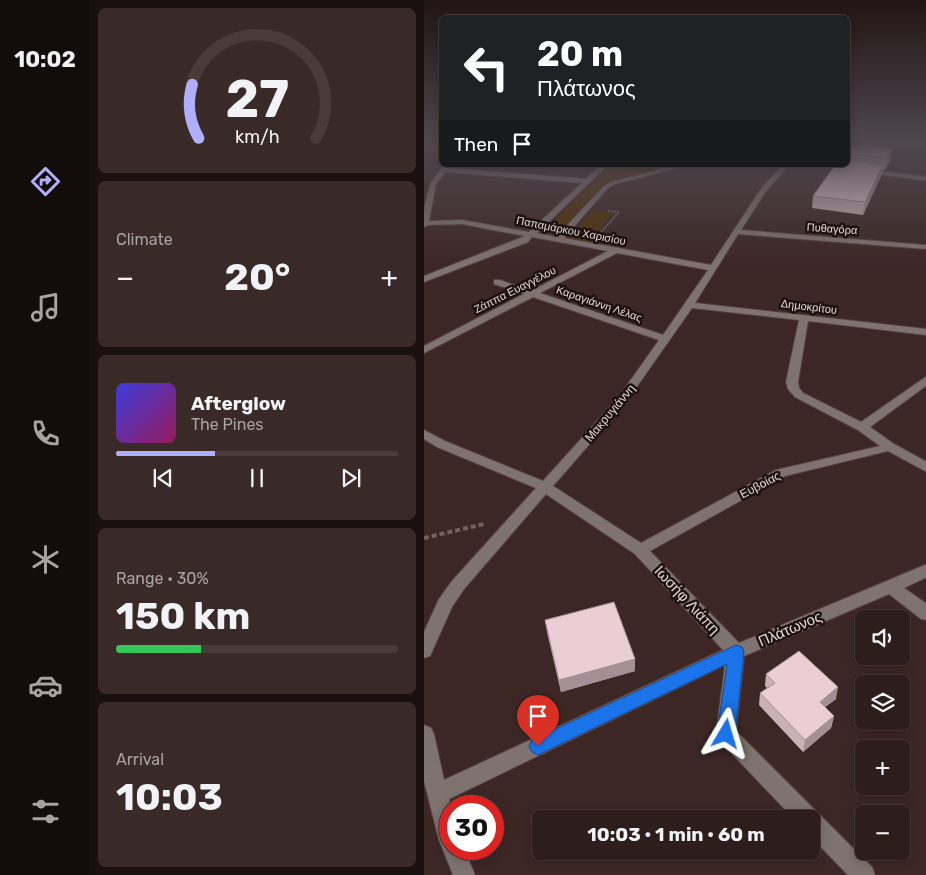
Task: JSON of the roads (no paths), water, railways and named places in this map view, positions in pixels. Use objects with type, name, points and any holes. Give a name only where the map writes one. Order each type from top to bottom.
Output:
[{"type":"street","points":[[424,224],[433,185]]},
{"type":"street","points":[[424,279],[525,240],[584,185]]},
{"type":"street","points":[[558,240],[610,185]]},
{"type":"street","name":"Μακρυγιάννη","points":[[424,652],[445,604],[477,562],[622,400],[690,305],[768,185]]},
{"type":"street","name":"Παπαμάρκου Χαρισίου","points":[[424,224],[462,222],[713,268]]},
{"type":"street","name":"Πυθαγόρα","points":[[736,232],[926,247]]},
{"type":"street","name":"Ζάππα Ευαγγέλου","points":[[424,350],[616,250]]},
{"type":"street","name":"Καραγιάννη Λέλας","points":[[497,282],[665,339]]},
{"type":"street","name":"Δημοκρίτου","points":[[690,305],[926,332]]},
{"type":"street","points":[[804,319],[792,382],[794,389],[809,400],[862,427],[890,447],[926,468]]},
{"type":"street","points":[[862,427],[926,378]]},
{"type":"street","name":"Ιωσήφ Λιάπη","points":[[424,434],[441,444],[545,487],[640,550],[736,652]]},
{"type":"street","name":"Ευβoίας","points":[[640,550],[781,473],[890,447]]},
{"type":"street","name":"Πλάτωνος","points":[[437,794],[736,652],[891,587],[926,570]]},
{"type":"street","points":[[891,587],[926,614]]},
{"type":"street","points":[[736,652],[726,734],[801,810]]},
{"type":"street","points":[[424,734],[439,801]]},
{"type":"street","points":[[820,829],[864,875]]},
{"type":"street","points":[[458,860],[464,875]]}]
